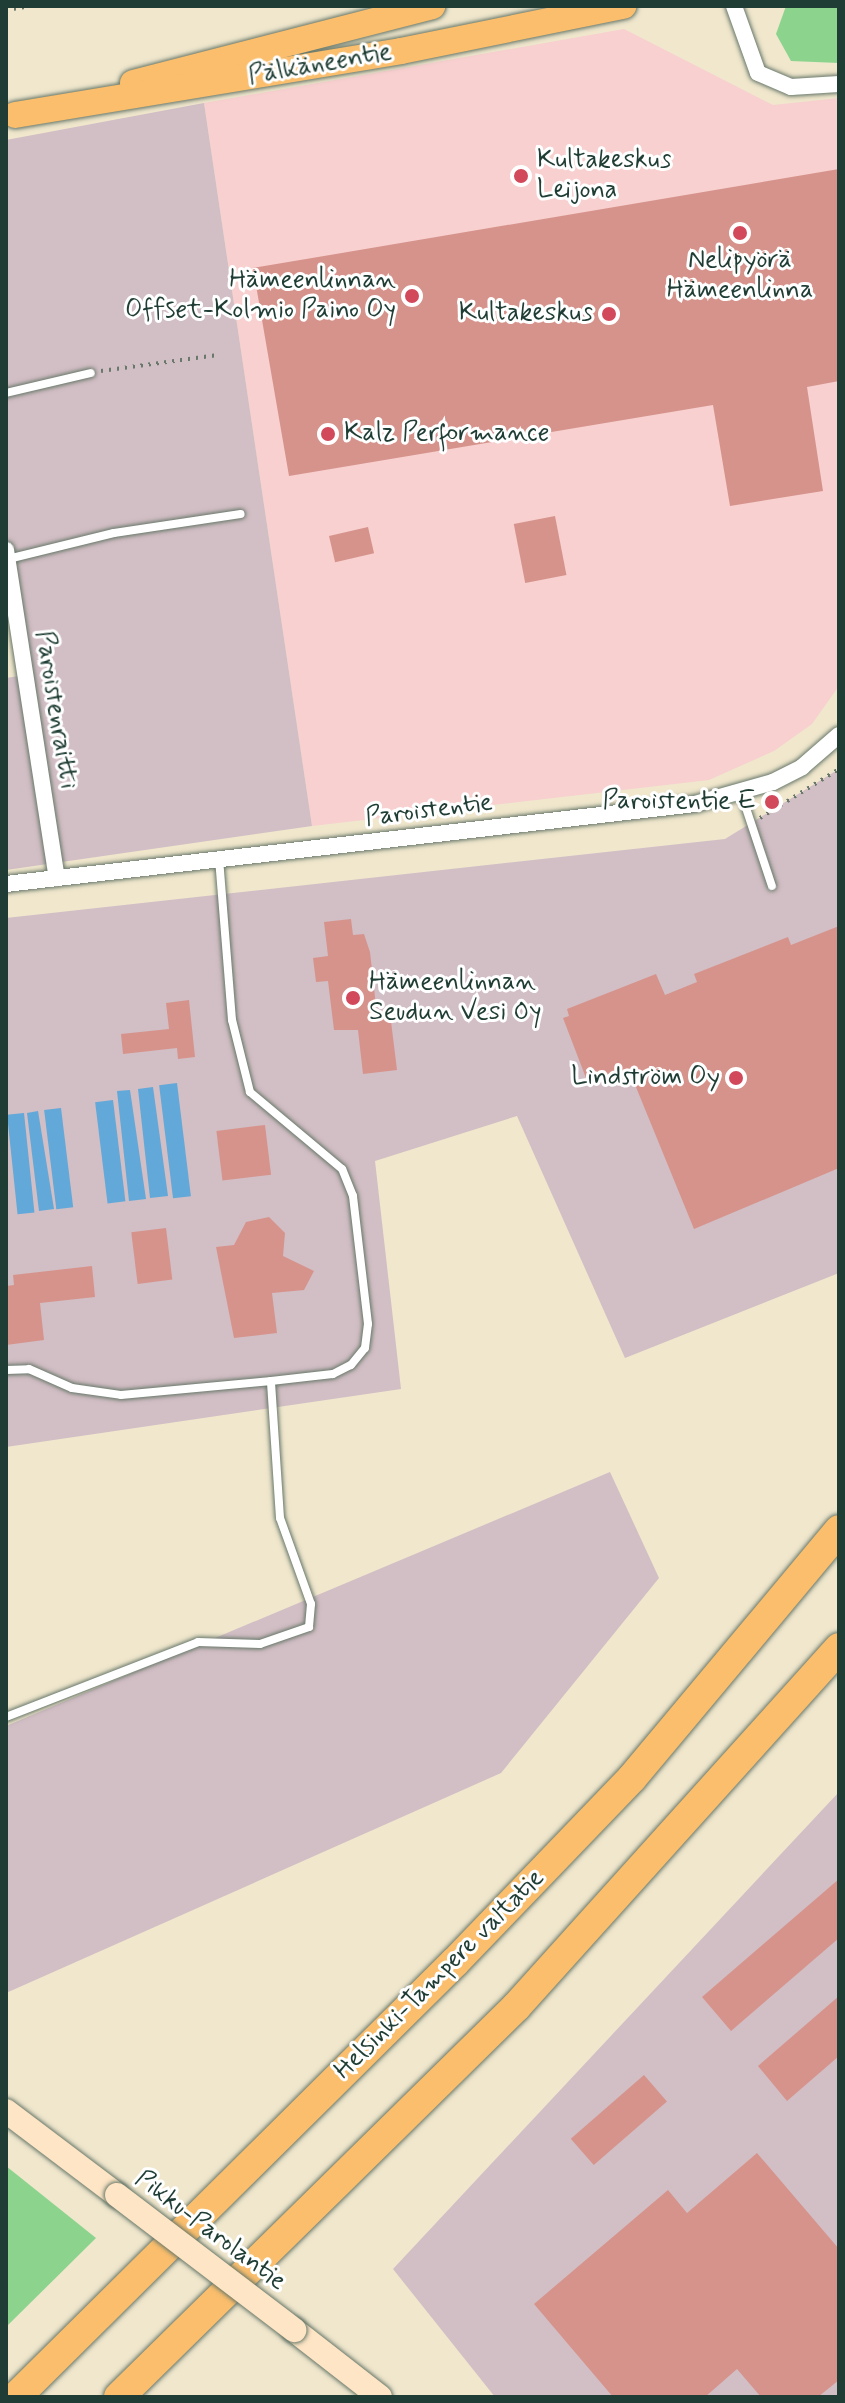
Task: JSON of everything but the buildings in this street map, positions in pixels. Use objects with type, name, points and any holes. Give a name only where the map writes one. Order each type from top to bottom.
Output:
[{"type":"highway","name":"Helsinki-Tampere valtatie","points":[[16,2397],[455,1962],[621,1789],[839,1530]]},
{"type":"highway","points":[[119,2397],[516,2007],[839,1648]]},
{"type":"main road","name":"Pälkäneentie","points":[[10,116],[432,6]]},
{"type":"main road","name":"Pälkäneentie","points":[[10,116],[245,79],[623,6]]},
{"type":"main road","name":"Pikku-Parolantie","points":[[6,2111],[380,2397]]},
{"type":"street","points":[[734,6],[758,73],[791,87],[839,84]]},
{"type":"street","name":"Paroistenraitti","points":[[7,554],[57,878]]},
{"type":"street","name":"Paroistentie","points":[[6,884],[695,804],[741,793],[802,767],[839,735]]},
{"type":"lane","points":[[6,393],[91,373]]},
{"type":"lane","points":[[7,554],[114,533],[241,514]]},
{"type":"lane","points":[[741,793],[772,886]]},
{"type":"lane","points":[[6,1370],[29,1369],[72,1388],[121,1395],[333,1374],[351,1365],[365,1348],[368,1324],[353,1196],[342,1169],[250,1092],[242,1066],[232,1020],[219,859]]},
{"type":"lane","points":[[6,1717],[198,1642],[260,1644],[309,1627],[311,1604],[280,1518],[271,1381]]},
{"type":"path","points":[[6,10],[30,6]]},
{"type":"path","points":[[91,373],[218,355]]},
{"type":"path","points":[[752,824],[839,769]]},
{"type":"shaded area","points":[[624,29],[773,105],[839,98],[839,686],[812,724],[774,751],[709,780],[312,826],[204,103]]},
{"type":"shaded area","points":[[204,103],[312,826],[6,870],[6,678],[19,676],[6,605],[6,140]]},
{"type":"shaded area","points":[[839,769],[839,1273],[625,1358],[517,1116],[375,1161],[401,1389],[6,1447],[6,918],[725,839]]},
{"type":"shaded area","points":[[610,1472],[659,1578],[501,1773],[6,1993],[6,1726]]},
{"type":"shaded area","points":[[839,1792],[839,2397],[495,2397],[393,2269]]},
{"type":"green space","points":[[786,6],[839,6],[839,63],[791,61],[776,34]]},
{"type":"green space","points":[[6,2166],[96,2238],[6,2327]]},
{"type":"water","points":[[177,1083],[191,1196],[173,1198],[159,1085]]},
{"type":"water","points":[[153,1087],[168,1196],[150,1198],[138,1089]]},
{"type":"water","points":[[130,1090],[146,1199],[129,1201],[117,1091]]},
{"type":"water","points":[[113,1100],[125,1201],[108,1203],[95,1102]]},
{"type":"water","points":[[61,1108],[73,1207],[56,1209],[44,1110]]},
{"type":"water","points":[[38,1111],[54,1209],[39,1211],[27,1113]]},
{"type":"water","points":[[24,1113],[34,1212],[18,1214],[7,1115]]},
{"type":"place","name":"Kultakeskus Leijona","points":[[521,176]]},
{"type":"place","name":"Nelipyörä Hämeenlinna","points":[[740,233]]},
{"type":"place","name":"Hämeenlinnan Offset-Kolmio Paino Oy","points":[[412,296]]},
{"type":"place","name":"Kultakeskus","points":[[609,314]]},
{"type":"place","name":"Kalz Performance","points":[[328,434]]},
{"type":"place","name":"Paroistentie E","points":[[772,802]]},
{"type":"place","name":"Hämeenlinnan Seudun Vesi Oy","points":[[353,998]]},
{"type":"place","name":"Lindström Oy","points":[[736,1078]]}]
